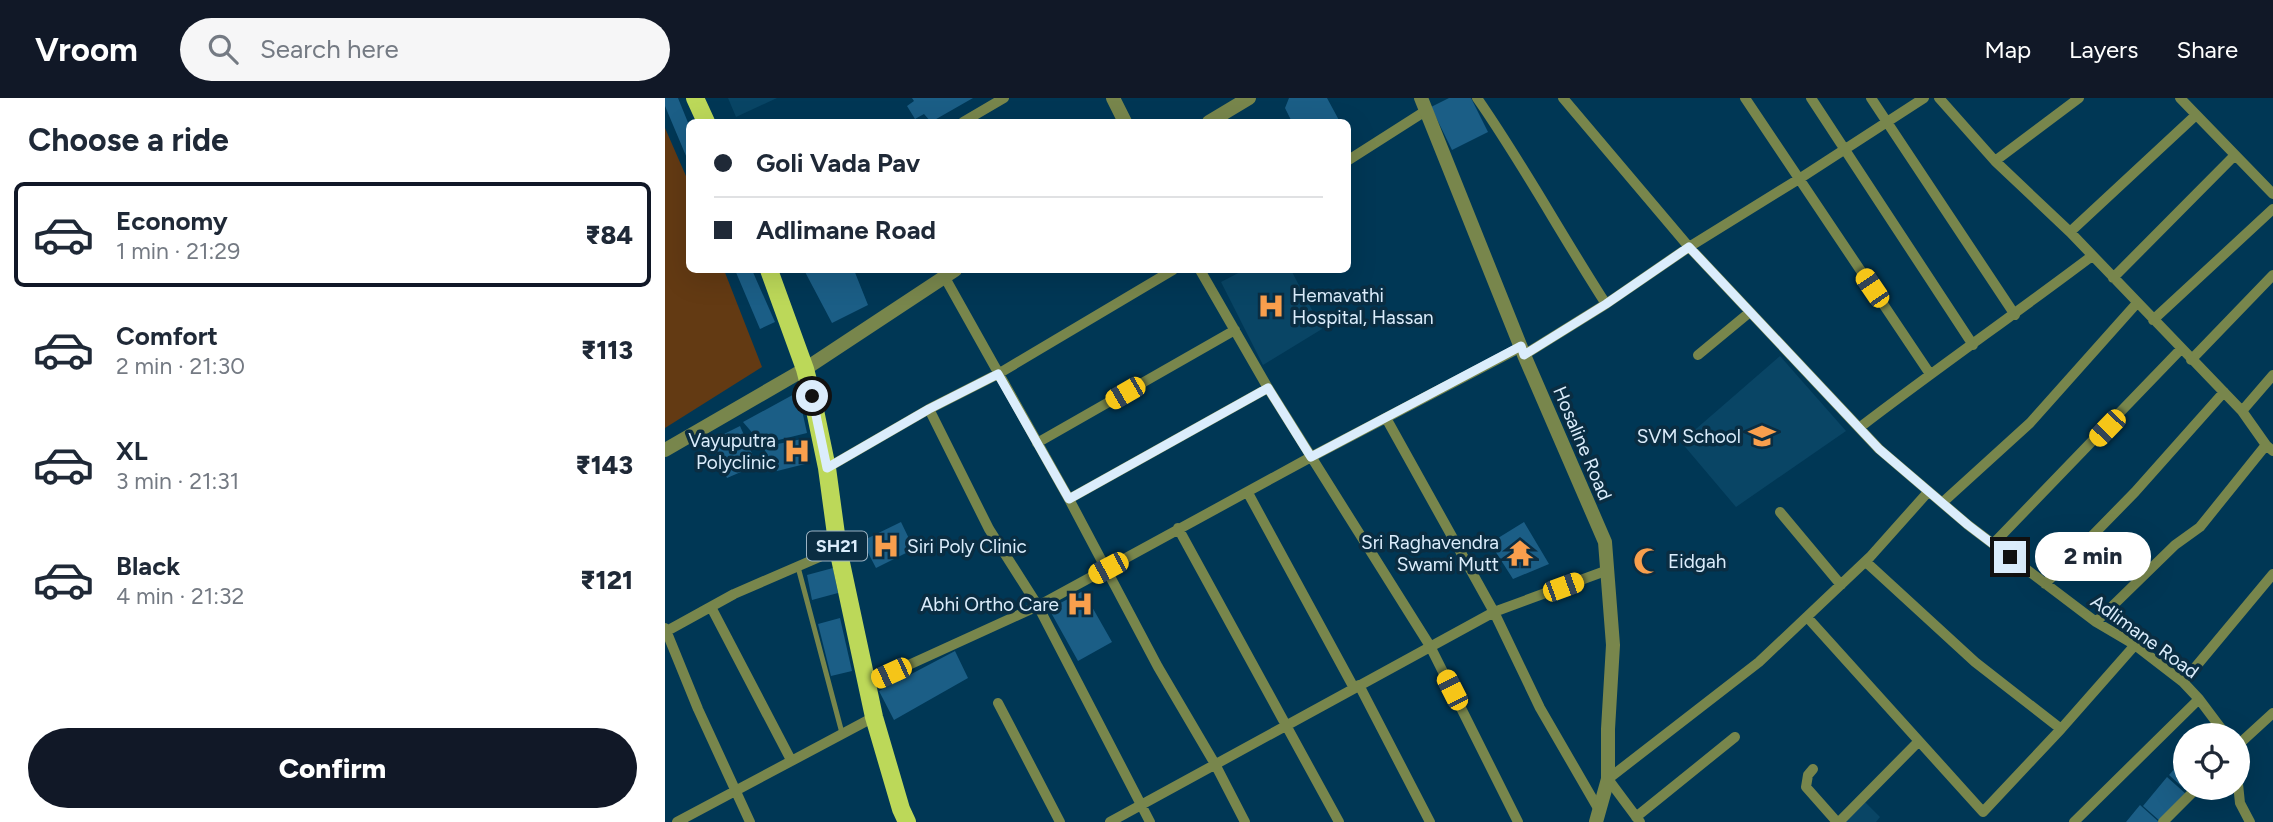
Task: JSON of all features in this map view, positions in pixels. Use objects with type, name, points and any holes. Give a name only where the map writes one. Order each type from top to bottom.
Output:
[{"type":"main road","points":[[695,98],[705,119]]},
{"type":"main road","name":"SH21","points":[[770,273],[805,369],[827,468],[838,549],[874,717],[901,810],[907,822]]},
{"type":"street","points":[[968,119],[1004,98]]},
{"type":"street","points":[[1113,98],[1124,119]]},
{"type":"street","points":[[1214,119],[1249,98]]},
{"type":"street","points":[[1476,98],[1509,143],[1565,241],[1606,304]]},
{"type":"street","name":"Adlimane Road","points":[[1563,98],[1689,247],[1879,449],[1928,492],[2045,584],[2183,682],[2217,723]]},
{"type":"street","points":[[1745,98],[1930,374]]},
{"type":"street","points":[[1811,98],[1973,345]]},
{"type":"street","points":[[1871,98],[2015,315]]},
{"type":"street","points":[[867,684],[1038,606],[1311,457],[1522,351],[1606,304],[1689,247],[1924,98]]},
{"type":"street","points":[[1955,98],[1942,102],[1995,161],[2070,232],[2242,411],[2269,448],[2200,527],[2175,544],[2096,622]]},
{"type":"street","points":[[1995,161],[2079,98]]},
{"type":"street","points":[[2180,98],[2273,194]]},
{"type":"street","points":[[1351,157],[1425,102]]},
{"type":"street","name":"Hosaline Road","points":[[1425,102],[1522,351],[1605,542],[1613,645],[1608,779],[1597,816]]},
{"type":"street","points":[[2070,232],[2196,115]]},
{"type":"street","points":[[2113,278],[2235,155]]},
{"type":"street","points":[[2153,320],[2273,209]]},
{"type":"street","points":[[1859,428],[2092,256]]},
{"type":"street","points":[[665,450],[805,369],[949,273]]},
{"type":"street","points":[[950,273],[998,374],[1108,568],[1158,667],[1215,764],[1245,822]]},
{"type":"street","points":[[827,468],[929,409],[998,374],[1168,273]]},
{"type":"street","points":[[1203,273],[1268,388],[1430,646],[1518,822]]},
{"type":"street","points":[[2191,360],[2273,275]]},
{"type":"street","points":[[1942,503],[2030,423],[2137,303]]},
{"type":"street","points":[[1698,355],[1750,312]]},
{"type":"street","points":[[1038,443],[1235,330]]},
{"type":"street","points":[[1993,544],[2181,349]]},
{"type":"street","points":[[2242,411],[2273,375]]},
{"type":"street","points":[[1069,499],[1268,388]]},
{"type":"street","points":[[2045,584],[2135,492],[2224,393]]},
{"type":"street","points":[[929,409],[989,529],[1038,606],[1150,822]]},
{"type":"street","points":[[1386,418],[1494,612],[1540,708],[1597,816]]},
{"type":"street","points":[[1735,737],[1638,819],[1608,779],[1759,662],[1866,562],[1928,492]]},
{"type":"street","points":[[1248,493],[1430,822]]},
{"type":"street","points":[[1780,512],[1841,584]]},
{"type":"street","points":[[1178,528],[1339,822]]},
{"type":"street","points":[[750,822],[665,631],[734,594],[838,549]]},
{"type":"street","points":[[1866,562],[1975,662],[2061,729]]},
{"type":"street","points":[[1109,822],[1494,612],[1608,570]]},
{"type":"street","points":[[2183,682],[2273,574]]},
{"type":"street","points":[[711,607],[791,760]]},
{"type":"street","points":[[1807,617],[1983,812]]},
{"type":"street","points":[[1974,822],[2061,729],[2134,645]]},
{"type":"street","points":[[2074,822],[2199,699]]},
{"type":"street","points":[[998,703],[1060,822]]},
{"type":"street","points":[[2250,734],[2273,713]]},
{"type":"street","points":[[677,822],[874,717]]},
{"type":"street","points":[[1813,769],[1808,775],[1806,787],[1838,822],[1918,742]]},
{"type":"street","points":[[2164,822],[2185,800]]},
{"type":"street","points":[[2240,800],[2250,822]]},
{"type":"lane","points":[[798,566],[842,733]]},
{"type":"shaded area","points":[[728,98],[777,98],[736,117]]},
{"type":"shaded area","points":[[665,128],[686,176],[686,273],[725,273],[762,367],[665,428]]},
{"type":"shaded area","name":"Hemavathi Hospital, Hassan","points":[[1238,273],[1293,273],[1322,329],[1263,365],[1221,282]]},
{"type":"shaded area","name":"SVM School","points":[[1780,356],[1846,431],[1736,507],[1681,442]]},
{"type":"shaded area","points":[[1862,799],[1880,817],[1876,822],[1841,822]]},
{"type":"building","points":[[665,98],[678,98],[687,119],[686,156],[665,106]]},
{"type":"building","points":[[912,98],[973,98],[936,119],[928,119],[924,114],[915,119],[907,106],[914,101]]},
{"type":"building","points":[[1289,98],[1327,98],[1338,119],[1290,119],[1285,108]]},
{"type":"building","points":[[1449,98],[1471,98],[1488,132],[1452,150],[1431,107]]},
{"type":"building","points":[[736,273],[753,273],[775,322],[760,329]]},
{"type":"building","points":[[806,273],[855,273],[868,305],[832,323]]},
{"type":"building","points":[[798,392],[807,433],[762,444],[743,422]]},
{"type":"building","points":[[740,426],[757,465],[727,478],[710,441]]},
{"type":"building","points":[[802,439],[809,463],[777,471],[763,447]]},
{"type":"building","points":[[901,522],[914,549],[876,568],[862,541]]},
{"type":"building","name":"Sri Raghavendra Swami Mutt","points":[[1524,522],[1549,564],[1513,579],[1490,543]]},
{"type":"building","points":[[833,568],[838,593],[812,600],[807,575]]},
{"type":"building","points":[[1083,591],[1112,642],[1078,661],[1049,609]]},
{"type":"building","points":[[840,618],[852,671],[831,676],[818,624]]},
{"type":"building","points":[[955,651],[968,678],[894,720],[879,691]]},
{"type":"building","points":[[2167,777],[2173,782],[2173,800],[2181,800],[2161,822],[2143,806]]},
{"type":"building","points":[[2140,805],[2159,822],[2126,822]]},
{"type":"place","name":"Hemavathi Hospital, Hassan","points":[[1271,306]]},
{"type":"place","name":"SVM School","points":[[1762,436]]},
{"type":"place","name":"Vayuputra Polyclinic","points":[[797,451]]},
{"type":"place","name":"Siri Poly Clinic","points":[[886,546]]},
{"type":"place","name":"Sri Raghavendra Swami Mutt","points":[[1520,553]]},
{"type":"place","name":"Eidgah","points":[[1647,561]]},
{"type":"place","name":"Abhi Ortho Care","points":[[1080,604]]},
{"type":"route","points":[[812,396],[827,468],[929,409],[998,374],[1069,499],[1268,388],[1311,457],[1521,346],[1524,355],[1606,304],[1689,247],[1879,449],[2010,557]]}]
